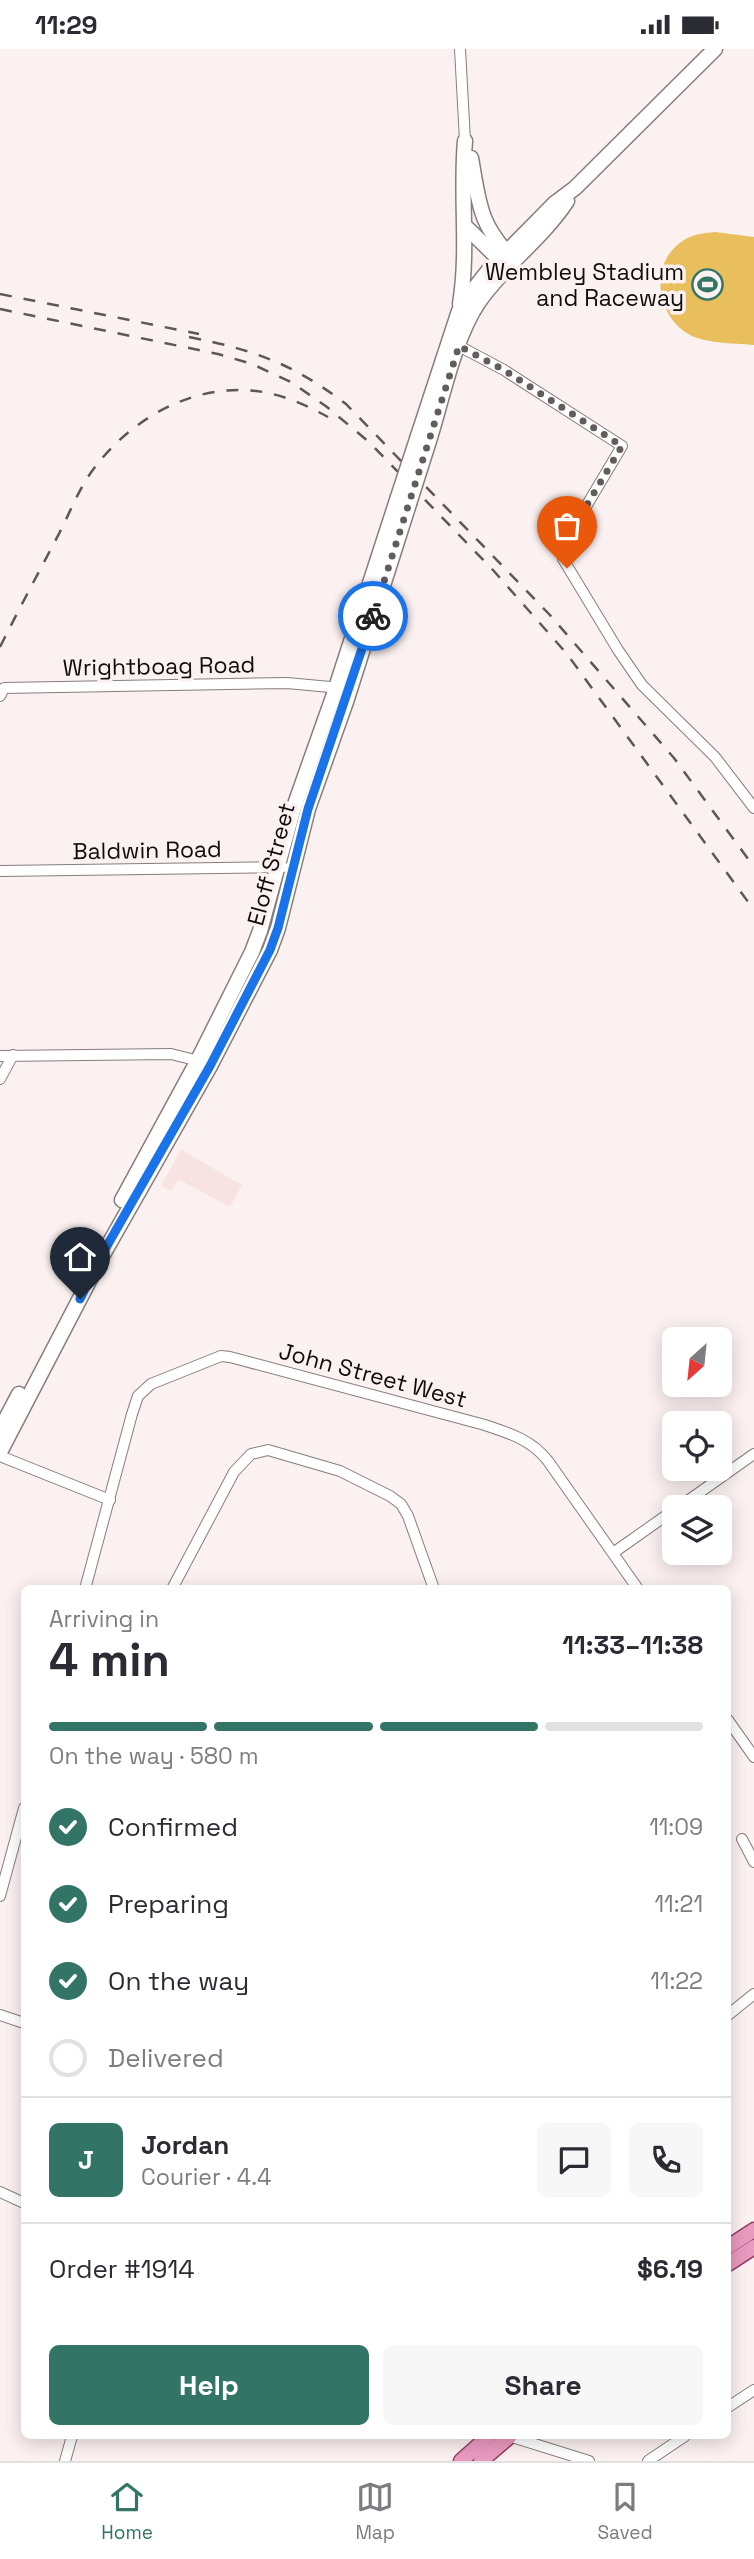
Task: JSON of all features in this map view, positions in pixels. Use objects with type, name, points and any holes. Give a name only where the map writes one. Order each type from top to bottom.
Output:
[{"type":"main road","points":[[731,2244],[754,2230]]},
{"type":"main road","points":[[731,2262],[754,2248]]},
{"type":"main road","points":[[461,2461],[486,2439]]},
{"type":"main road","points":[[481,2461],[507,2439]]},
{"type":"street","points":[[459,311],[466,265],[465,141],[460,49]]},
{"type":"street","points":[[507,260],[561,210],[575,188],[715,49]]},
{"type":"street","points":[[465,141],[479,208],[485,224],[507,260]]},
{"type":"street","points":[[465,226],[507,260]]},
{"type":"street","name":"Eloff Street","points":[[0,1430],[204,1063],[270,950],[278,928],[314,773],[454,344],[459,311],[475,287],[507,260]]},
{"type":"street","name":"Eloff Street","points":[[454,344],[507,260]]},
{"type":"street","points":[[454,344],[504,370],[622,446],[566,540],[562,550],[563,559],[638,679],[669,714],[715,757],[754,808]]},
{"type":"street","name":"Wrightboag Road","points":[[2,692],[259,683],[314,685],[341,694]]},
{"type":"street","name":"Eloff Street","points":[[204,1063],[260,931],[291,817],[314,773]]},
{"type":"street","name":"Baldwin Road","points":[[0,871],[277,868],[293,865]]},
{"type":"street","points":[[0,1056],[171,1054],[204,1063]]},
{"type":"street","points":[[0,1079],[13,1055]]},
{"type":"street","name":"Eloff Street","points":[[0,1454],[88,1274]]},
{"type":"street","name":"John Street West","points":[[86,1585],[132,1414],[144,1390],[211,1358],[230,1357],[485,1425],[520,1437],[543,1454],[635,1585]]},
{"type":"street","points":[[174,1585],[234,1472],[250,1454],[268,1450],[340,1471],[401,1504],[408,1516],[433,1585]]},
{"type":"street","points":[[0,1454],[110,1500]]},
{"type":"street","points":[[696,1495],[754,1454]]},
{"type":"street","points":[[613,1553],[662,1518]]},
{"type":"street","points":[[731,1724],[754,1757]]},
{"type":"street","points":[[0,1896],[21,1819]]},
{"type":"street","points":[[742,1839],[754,1862]]},
{"type":"street","points":[[731,2013],[754,1994]]},
{"type":"street","points":[[0,2015],[21,2023]]},
{"type":"street","points":[[0,2192],[21,2202]]},
{"type":"street","points":[[731,2405],[754,2390]]},
{"type":"street","points":[[65,2461],[71,2439]]},
{"type":"street","points":[[519,2439],[589,2461]]},
{"type":"street","points":[[648,2461],[681,2439]]},
{"type":"shaded area","name":"Wembley Stadium and Raceway","points":[[715,232],[754,237],[754,345],[718,342],[692,336],[675,323],[667,312],[660,286],[666,260],[673,249],[684,240]]},
{"type":"shaded area","points":[[181,1150],[242,1185],[230,1207],[178,1179],[171,1191],[161,1186]]},
{"type":"railway","points":[[0,294],[199,334]]},
{"type":"railway","points":[[0,309],[218,354],[252,364],[291,382],[327,407],[369,442],[493,570],[567,654],[754,910]]},
{"type":"railway","points":[[189,337],[233,347],[272,360],[308,378],[346,404],[549,614],[674,758],[754,867]]},
{"type":"railway","points":[[0,647],[90,474],[111,449],[148,418],[192,397],[239,390],[280,396],[328,417]]},
{"type":"way so far","points":[[373,616],[459,346],[504,370],[622,446],[566,540],[562,550],[567,568]]},
{"type":"place","name":"Wembley Stadium and Raceway","points":[[707,285]]},
{"type":"route","points":[[80,1299],[100,1258],[210,1066],[270,950],[308,809],[373,616]]}]
